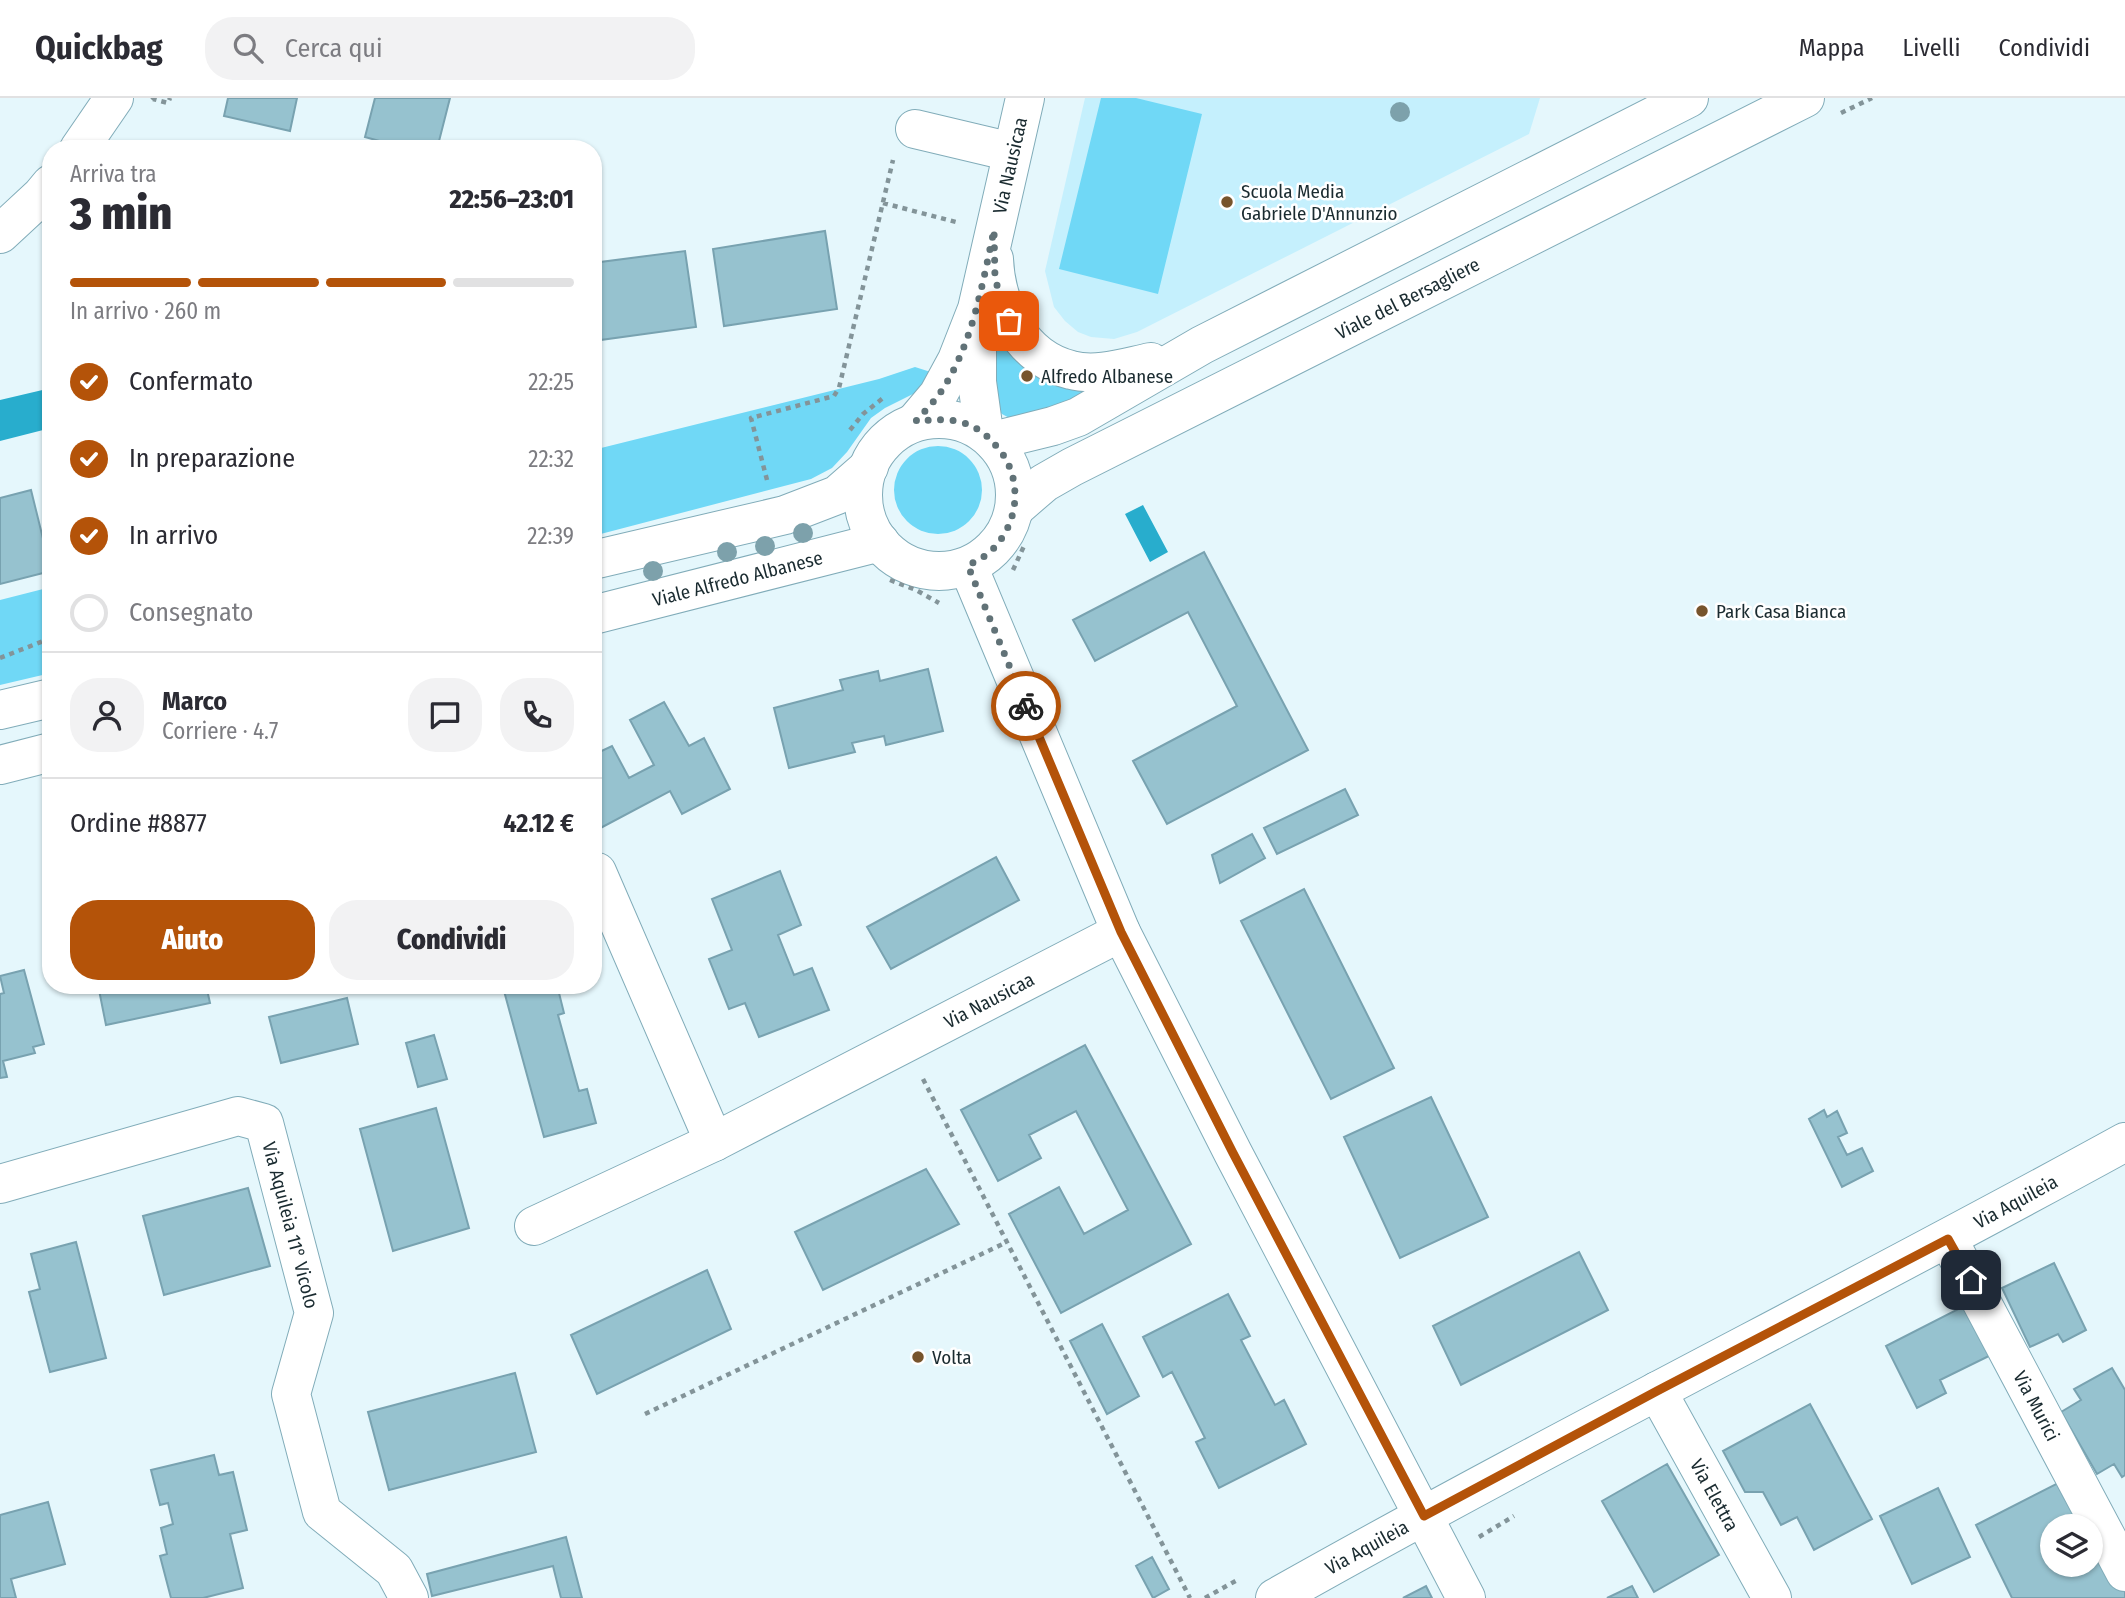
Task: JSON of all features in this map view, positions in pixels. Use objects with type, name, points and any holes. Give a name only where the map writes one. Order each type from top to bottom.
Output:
[{"type":"street","points":[[87,140],[114,98]]},
{"type":"street","name":"Via Nausicaa","points":[[916,421],[938,395],[957,360],[977,309],[1025,98]]},
{"type":"street","points":[[988,437],[1053,426],[1077,417],[1181,356],[1689,98]]},
{"type":"street","name":"Viale del Bersagliere","points":[[1021,525],[1044,483],[1072,467],[1820,107]]},
{"type":"street","points":[[905,140],[1012,152]]},
{"type":"street","points":[[0,234],[42,195]]},
{"type":"street","name":"Via Nausicaa","points":[[994,230],[995,279],[1001,303],[1009,321],[1018,332],[1049,361],[1071,370],[1100,373],[1181,356]]},
{"type":"street","name":"Via Nausicaa","points":[[977,309],[976,359],[988,437]]},
{"type":"street","points":[[602,558],[785,515],[837,495],[857,453],[882,445],[902,428],[916,421],[946,419],[966,424],[988,437],[1009,464],[1016,486],[1021,525],[1006,532],[990,552],[968,566],[948,571],[928,570],[908,564],[890,554],[882,560],[865,514],[857,453]]},
{"type":"street","name":"Viale Alfredo Albanese","points":[[602,612],[882,560]]},
{"type":"street","points":[[968,566],[1121,932],[1465,1598]]},
{"type":"street","points":[[0,710],[42,700]]},
{"type":"street","points":[[0,765],[42,754]]},
{"type":"street","points":[[602,884],[714,1142]]},
{"type":"street","name":"Via Nausicaa","points":[[534,1226],[714,1142],[1121,932]]},
{"type":"street","name":"Via Aquileia 11° Vicolo","points":[[0,1184],[238,1116],[264,1123],[314,1313],[290,1394],[322,1512],[394,1570],[409,1598]]},
{"type":"street","name":"Via Aquileia","points":[[1275,1598],[2125,1142]]},
{"type":"street","name":"Via Murici","points":[[1948,1239],[2125,1572]]},
{"type":"street","name":"Via Elettra","points":[[1657,1391],[1772,1598]]},
{"type":"path","points":[[1820,107],[1872,98]]},
{"type":"path","points":[[755,485],[768,482],[751,418],[834,396],[839,388],[883,203],[905,140]]},
{"type":"path","points":[[883,203],[951,221]]},
{"type":"path","points":[[857,453],[863,414],[878,400],[888,396]]},
{"type":"path","points":[[1011,578],[1021,525]]},
{"type":"path","points":[[882,560],[916,590],[945,607]]},
{"type":"path","points":[[0,658],[42,642]]},
{"type":"path","points":[[905,1043],[1190,1598]]},
{"type":"path","points":[[645,1414],[1007,1242]]},
{"type":"shaded area","name":"Scuola Media Gabriele D'Annunzio","points":[[1085,98],[1540,98],[1529,134],[1137,332],[1114,339],[1091,337],[1078,332],[1065,321],[1054,307],[1045,271]]},
{"type":"shaded area","points":[[1101,98],[1136,98],[1202,114],[1158,294],[1059,269]]},
{"type":"shaded area","points":[[999,331],[1097,390],[1057,411],[1013,420],[1002,414],[994,405],[994,348]]},
{"type":"shaded area","points":[[915,367],[937,374],[923,389],[871,418],[832,468],[811,479],[602,534],[602,448],[879,379]]},
{"type":"shaded area","points":[[42,390],[42,430],[0,441],[0,400]]},
{"type":"shaded area","points":[[938,446],[963,453],[975,465],[982,490],[975,515],[963,527],[938,534],[913,527],[901,515],[894,490],[901,465],[913,453]]},
{"type":"shaded area","points":[[1143,505],[1168,552],[1150,562],[1125,514]]},
{"type":"shaded area","points":[[42,589],[42,675],[0,685],[0,600]]},
{"type":"building","points":[[228,98],[297,98],[290,131],[224,116]]},
{"type":"building","points":[[375,98],[450,98],[439,140],[376,140],[365,137]]},
{"type":"building","points":[[825,231],[837,309],[724,326],[713,249]]},
{"type":"building","points":[[685,251],[696,327],[602,340],[602,262]]},
{"type":"building","points":[[31,490],[42,535],[42,573],[0,584],[0,498]]},
{"type":"building","points":[[1204,552],[1308,750],[1167,824],[1133,761],[1237,706],[1188,612],[1095,661],[1073,620]]},
{"type":"building","points":[[928,669],[943,731],[886,745],[884,736],[852,743],[855,752],[789,768],[774,708],[843,690],[840,680],[878,671],[880,681]]},
{"type":"building","points":[[664,702],[689,746],[704,738],[730,789],[682,814],[670,791],[602,827],[602,751],[612,746],[629,778],[654,765],[630,720]]},
{"type":"building","points":[[1345,789],[1358,815],[1277,854],[1264,828]]},
{"type":"building","points":[[1252,834],[1265,858],[1220,883],[1212,855]]},
{"type":"building","points":[[996,857],[1019,900],[891,969],[867,927]]},
{"type":"building","points":[[780,871],[801,925],[778,935],[794,975],[812,968],[829,1010],[759,1037],[745,1003],[729,1009],[709,959],[732,950],[712,899]]},
{"type":"building","points":[[1304,889],[1394,1068],[1331,1099],[1241,921]]},
{"type":"building","points":[[24,970],[44,1044],[33,1047],[35,1053],[3,1061],[7,1077],[0,1078],[0,994],[4,993],[0,976]]},
{"type":"building","points":[[100,994],[208,994],[210,1003],[106,1025]]},
{"type":"building","points":[[505,994],[559,994],[564,1013],[558,1015],[579,1091],[587,1089],[596,1123],[544,1137]]},
{"type":"building","points":[[347,998],[358,1044],[281,1063],[269,1017]]},
{"type":"building","points":[[434,1035],[447,1079],[418,1087],[406,1043]]},
{"type":"building","points":[[1085,1045],[1191,1244],[1061,1313],[1009,1214],[1059,1187],[1084,1234],[1128,1210],[1076,1111],[1029,1135],[1041,1158],[998,1181],[961,1110]]},
{"type":"building","points":[[1431,1097],[1488,1217],[1400,1258],[1344,1137]]},
{"type":"building","points":[[436,1108],[469,1228],[393,1251],[360,1129]]},
{"type":"building","points":[[1824,1110],[1827,1117],[1837,1111],[1847,1133],[1838,1137],[1847,1155],[1862,1148],[1873,1171],[1842,1187],[1809,1119]]},
{"type":"building","points":[[926,1169],[959,1224],[823,1290],[795,1232]]},
{"type":"building","points":[[248,1188],[270,1266],[164,1295],[143,1216]]},
{"type":"building","points":[[76,1242],[106,1358],[50,1372],[29,1292],[40,1289],[31,1254]]},
{"type":"building","points":[[1579,1252],[1608,1310],[1461,1385],[1433,1326]]},
{"type":"building","points":[[2054,1263],[2086,1330],[2063,1342],[2058,1334],[2030,1347],[2002,1288]]},
{"type":"building","points":[[707,1270],[731,1329],[597,1394],[571,1335]]},
{"type":"building","points":[[1228,1294],[1250,1336],[1241,1340],[1275,1405],[1284,1400],[1306,1444],[1219,1488],[1196,1442],[1205,1438],[1172,1372],[1163,1377],[1143,1337]]},
{"type":"building","points":[[1968,1304],[1993,1354],[1940,1380],[1946,1393],[1917,1408],[1886,1346]]},
{"type":"building","points":[[1102,1324],[1139,1396],[1107,1414],[1070,1341]]},
{"type":"building","points":[[2112,1368],[2125,1390],[2125,1475],[2122,1477],[2114,1464],[2097,1474],[2061,1412],[2081,1400],[2074,1389]]},
{"type":"building","points":[[515,1373],[536,1452],[389,1490],[368,1412]]},
{"type":"building","points":[[1810,1404],[1872,1519],[1814,1550],[1797,1517],[1781,1525],[1763,1492],[1745,1492],[1723,1451]]},
{"type":"building","points":[[214,1455],[219,1475],[233,1472],[247,1530],[230,1534],[243,1588],[203,1598],[171,1598],[160,1556],[167,1554],[161,1528],[173,1524],[168,1503],[160,1505],[151,1470]]},
{"type":"building","points":[[1667,1464],[1719,1555],[1654,1592],[1602,1501]]},
{"type":"building","points":[[2068,1478],[2086,1514],[2040,1514],[2040,1577],[2103,1577],[2103,1546],[2125,1589],[2125,1598],[2012,1598],[1976,1525]]},
{"type":"building","points":[[1938,1488],[1970,1557],[1912,1584],[1880,1516]]},
{"type":"building","points":[[48,1502],[65,1564],[11,1579],[16,1598],[0,1598],[0,1515]]},
{"type":"building","points":[[566,1537],[582,1598],[561,1598],[553,1566],[432,1596],[427,1574]]},
{"type":"building","points":[[1152,1557],[1169,1589],[1153,1598],[1136,1566]]},
{"type":"building","points":[[1426,1586],[1432,1598],[1403,1598]]},
{"type":"building","points":[[1632,1586],[1638,1598],[1607,1598]]},
{"type":"way so far","points":[[1009,321],[995,279],[994,230],[977,309],[957,360],[938,395],[916,421],[946,419],[984,432],[1009,464],[1016,486],[1015,508],[1006,532],[990,552],[968,566],[1026,706]]},
{"type":"place","name":"Scuola Media Gabriele D'Annunzio","points":[[1227,202]]},
{"type":"place","name":"Alfredo Albanese","points":[[1027,376]]},
{"type":"place","name":"Park Casa Bianca","points":[[1702,611]]},
{"type":"place","name":"Volta","points":[[918,1357]]},
{"type":"route","points":[[1026,706],[1121,932],[1233,1153],[1424,1516],[1948,1239],[1971,1280]]}]
